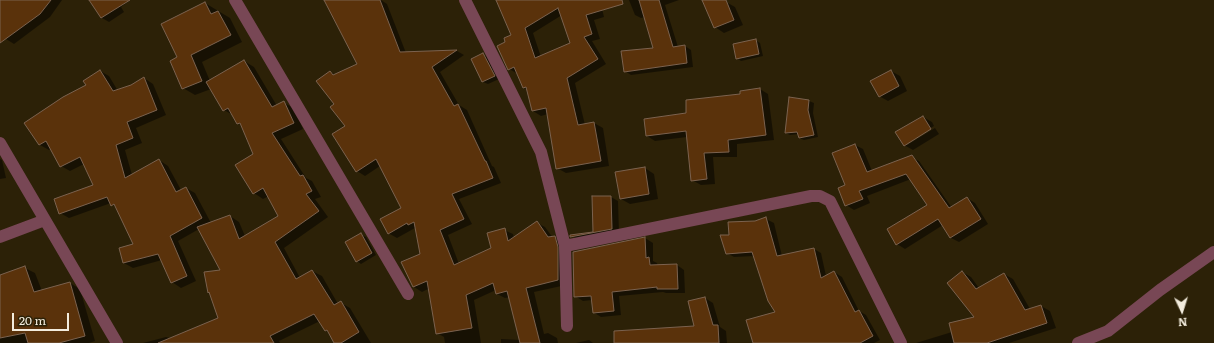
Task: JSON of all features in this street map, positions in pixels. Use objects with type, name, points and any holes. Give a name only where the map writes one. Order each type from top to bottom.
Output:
[{"type":"street","points":[[236,0],[408,294]]},
{"type":"street","points":[[465,0],[541,152],[565,246],[567,326]]},
{"type":"street","points":[[0,143],[117,343]]},
{"type":"street","points":[[565,246],[811,196],[820,196],[830,201],[901,343]]},
{"type":"street","points":[[0,237],[45,220]]},
{"type":"street","points":[[1078,343],[1108,332],[1160,290],[1214,252]]},
{"type":"building","points":[[0,0],[51,0],[40,14],[0,43]]},
{"type":"building","points":[[89,0],[130,0],[101,18]]},
{"type":"building","points":[[324,0],[380,0],[400,52],[457,50],[432,67],[454,106],[458,104],[493,178],[452,194],[464,219],[440,230],[454,265],[491,248],[487,233],[505,228],[508,241],[537,221],[548,237],[555,236],[558,247],[558,280],[526,288],[540,343],[520,343],[507,291],[496,294],[493,283],[466,295],[472,328],[436,334],[427,281],[413,287],[401,262],[420,254],[414,222],[408,225],[407,223],[388,234],[380,219],[401,208],[376,159],[356,172],[332,134],[345,126],[330,107],[334,104],[316,81],[330,71],[333,75],[357,64]]},
{"type":"building","points":[[496,0],[622,0],[623,4],[586,15],[592,34],[584,37],[598,59],[567,78],[578,125],[594,122],[601,161],[556,169],[546,108],[532,111],[526,87],[523,88],[514,67],[508,70],[497,46],[505,42],[504,38],[511,35]],"holes":[[[558,8],[570,43],[535,58],[525,28]]]},
{"type":"building","points":[[639,0],[659,0],[673,47],[685,45],[687,63],[624,72],[621,51],[653,48]]},
{"type":"building","points":[[702,0],[726,0],[734,20],[714,28]]},
{"type":"building","points":[[205,2],[211,14],[218,11],[231,35],[191,55],[202,81],[182,89],[170,61],[177,57],[161,24]]},
{"type":"building","points":[[756,39],[759,54],[736,59],[733,44]]},
{"type":"building","points":[[483,53],[495,76],[482,82],[471,59]]},
{"type":"building","points":[[244,60],[272,107],[284,101],[294,123],[272,133],[300,176],[303,175],[312,191],[306,194],[319,211],[275,242],[296,279],[312,270],[334,305],[341,301],[359,332],[341,343],[334,343],[327,330],[325,331],[314,314],[270,336],[274,343],[158,343],[218,318],[209,292],[208,293],[204,272],[220,270],[197,227],[230,215],[239,239],[278,216],[263,188],[253,194],[235,165],[253,154],[240,123],[237,124],[228,108],[223,111],[206,82]]},
{"type":"building","points":[[100,70],[113,91],[131,85],[144,77],[157,110],[127,122],[133,138],[116,145],[125,178],[159,159],[176,192],[186,187],[202,218],[170,236],[187,276],[171,283],[158,254],[123,263],[119,248],[133,244],[114,204],[111,206],[107,197],[59,214],[54,199],[93,185],[80,157],[60,167],[46,141],[39,145],[24,123],[63,97],[86,85],[83,81]]},
{"type":"building","points":[[891,70],[899,86],[879,97],[870,81]]},
{"type":"building","points":[[760,88],[766,135],[728,140],[729,152],[704,153],[707,179],[691,181],[686,131],[646,136],[644,119],[686,113],[686,100],[740,94],[740,91]]},
{"type":"building","points":[[789,97],[809,100],[808,110],[814,135],[799,138],[797,132],[785,133]]},
{"type":"building","points":[[923,116],[931,129],[904,146],[895,132]]},
{"type":"building","points":[[855,144],[867,172],[912,155],[949,208],[967,197],[981,219],[950,238],[938,219],[896,245],[887,229],[927,205],[906,174],[859,191],[863,199],[845,206],[838,188],[845,185],[832,153]]},
{"type":"building","points":[[645,167],[649,194],[620,199],[615,172]]},
{"type":"building","points":[[592,196],[611,196],[612,229],[570,237],[570,235],[593,232]]},
{"type":"building","points":[[766,217],[777,256],[814,248],[821,278],[834,271],[855,312],[859,310],[873,336],[860,343],[753,343],[746,320],[775,312],[768,301],[752,252],[726,254],[720,235],[729,235],[728,222],[755,221]]},
{"type":"building","points":[[361,233],[372,253],[356,262],[345,242]]},
{"type":"building","points":[[645,237],[646,258],[649,257],[650,265],[677,264],[678,289],[657,289],[657,287],[612,292],[614,311],[593,313],[591,296],[574,297],[573,252]]},
{"type":"building","points":[[25,266],[34,292],[70,282],[85,336],[59,343],[28,343],[25,333],[0,338],[0,275]]},
{"type":"building","points":[[962,271],[976,289],[1004,273],[1025,310],[1041,305],[1047,323],[987,343],[954,343],[949,323],[974,317],[947,283]]},
{"type":"building","points":[[705,297],[713,325],[718,325],[719,343],[614,343],[614,331],[694,326],[688,301]]}]
